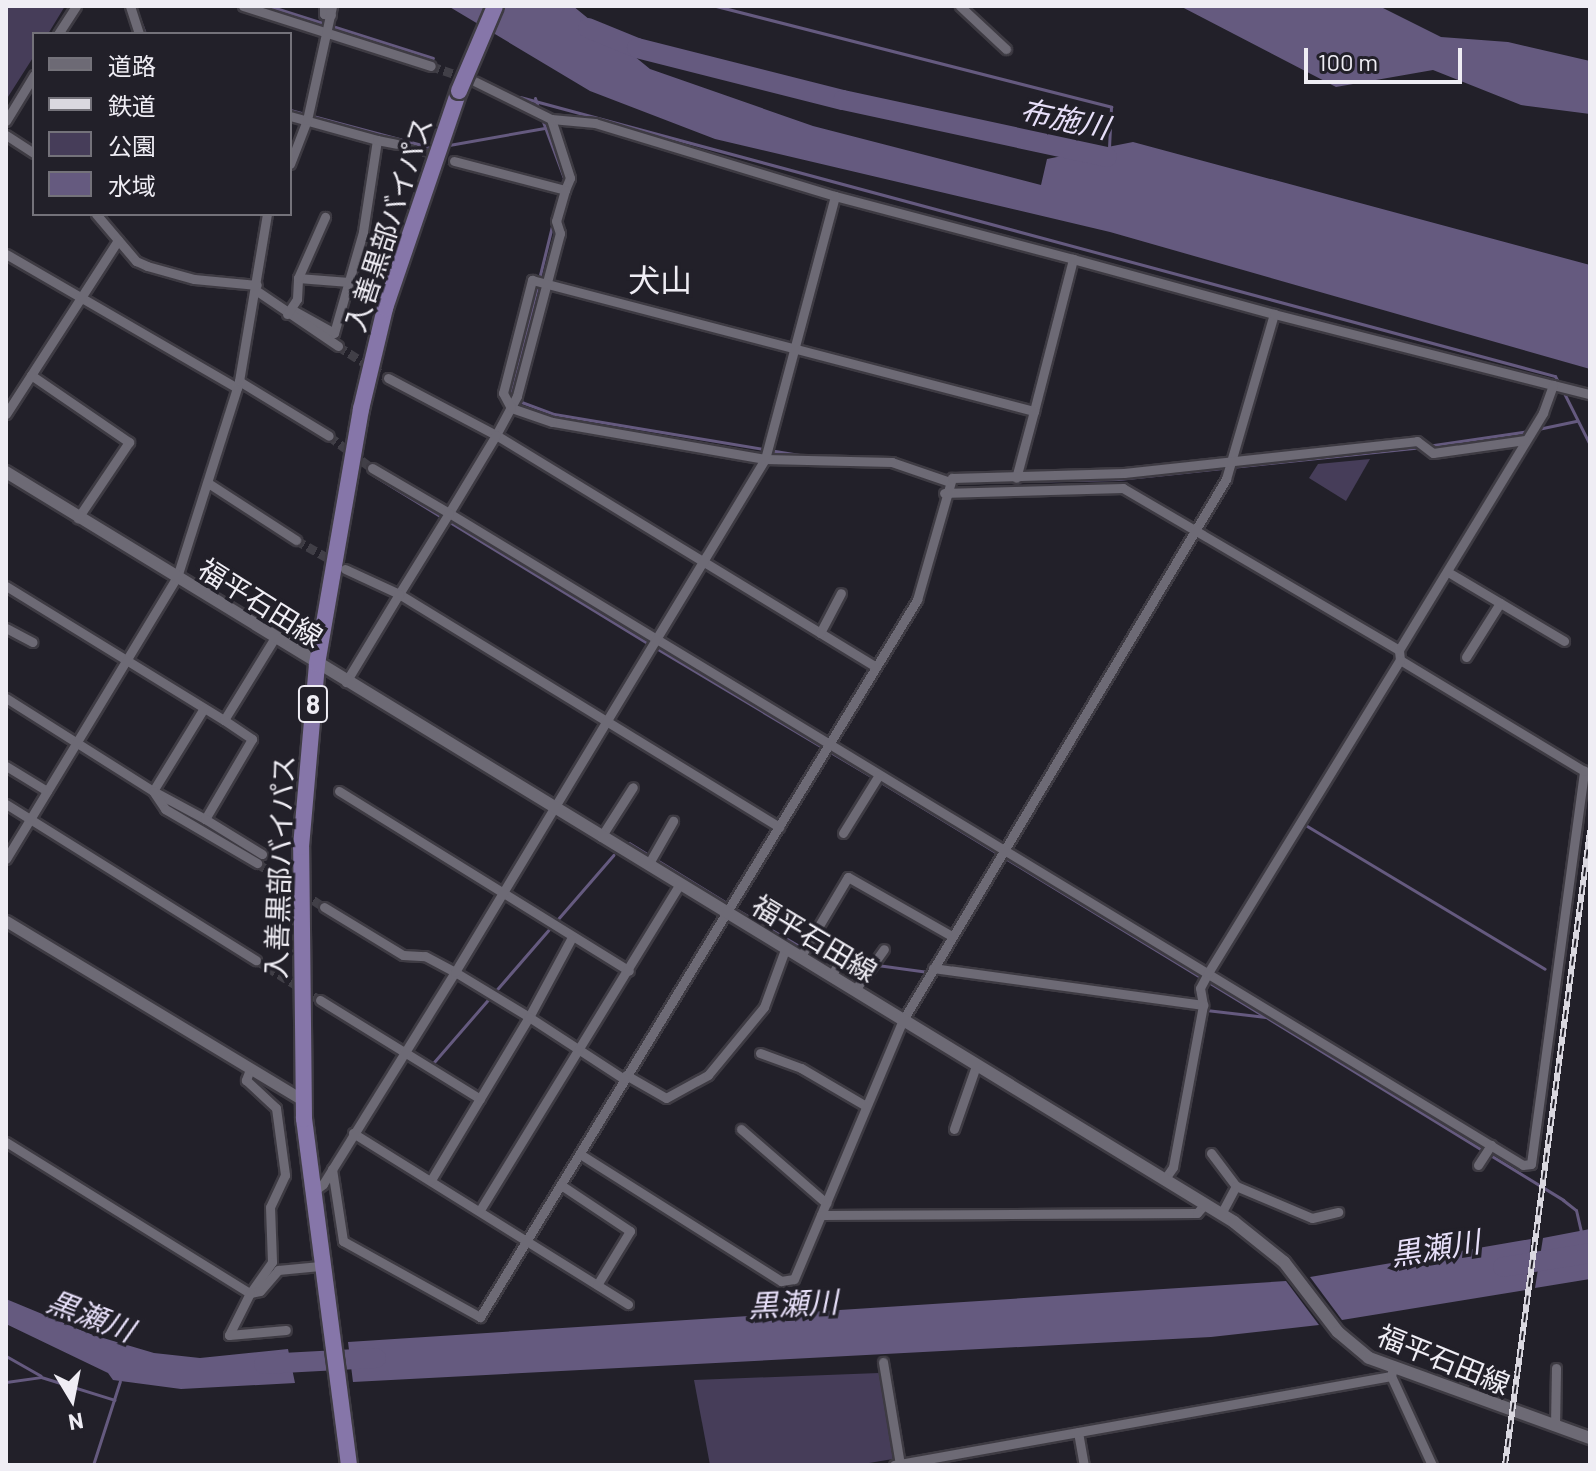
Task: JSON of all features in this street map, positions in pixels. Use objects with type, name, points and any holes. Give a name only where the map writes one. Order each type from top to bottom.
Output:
[{"type":"highway","name":"入善黒部バイパス","points":[[349,1465],[320,1266],[303,1100],[301,847],[317,664],[348,475],[385,308],[459,91],[495,6]]},
{"type":"main road","name":"福平石田線","points":[[6,472],[274,639],[801,956],[1221,1214],[1284,1262],[1338,1332],[1369,1358],[1392,1372],[1590,1438]]},
{"type":"street","points":[[59,32],[76,6]]},
{"type":"street","points":[[130,6],[138,32]]},
{"type":"street","points":[[243,6],[431,66]]},
{"type":"street","points":[[324,6],[324,14],[332,11]]},
{"type":"street","points":[[960,6],[1006,49]]},
{"type":"street","points":[[292,159],[307,120],[332,11]]},
{"type":"street","points":[[6,121],[32,78]]},
{"type":"street","points":[[476,82],[551,119],[595,123],[835,196],[1274,314],[1590,394]]},
{"type":"street","points":[[292,116],[397,144]]},
{"type":"street","points":[[346,682],[511,408],[547,283],[570,178],[551,119]]},
{"type":"street","points":[[6,135],[32,152]]},
{"type":"street","points":[[289,312],[334,333],[368,207],[377,140]]},
{"type":"street","points":[[454,161],[565,190]]},
{"type":"street","points":[[312,1193],[332,1169],[403,1050],[455,972],[551,807],[765,459],[835,196]]},
{"type":"street","points":[[98,216],[147,266],[194,279],[257,288],[338,346]]},
{"type":"street","points":[[6,859],[177,577],[238,384],[257,288],[267,216]]},
{"type":"street","points":[[289,312],[298,278],[325,217]]},
{"type":"street","points":[[6,414],[118,240]]},
{"type":"street","points":[[6,254],[79,299],[329,436]]},
{"type":"street","points":[[1016,478],[1073,259]]},
{"type":"street","points":[[298,278],[349,282]]},
{"type":"street","points":[[1034,411],[532,280],[503,393],[511,408],[552,422],[765,459],[892,462],[950,482],[1234,461],[1417,441],[1433,453],[1525,440]]},
{"type":"street","points":[[580,1154],[781,1281],[794,1279],[903,1020],[1198,528],[1234,461],[1274,314]]},
{"type":"street","points":[[31,375],[129,442],[78,518]]},
{"type":"street","points":[[388,378],[496,435],[876,667]]},
{"type":"street","points":[[1164,1180],[1173,1167],[1203,1005],[1200,988],[1400,655],[1525,440],[1553,385]]},
{"type":"street","points":[[372,468],[1523,1165],[1531,1164],[1584,771],[1198,528],[1123,488],[944,493]]},
{"type":"street","points":[[332,1169],[343,1241],[480,1317],[917,600],[944,493],[950,482]]},
{"type":"street","points":[[208,483],[296,540]]},
{"type":"street","points":[[345,569],[399,594],[779,827]]},
{"type":"street","points":[[1448,572],[1564,641]]},
{"type":"street","points":[[6,586],[252,739],[205,819]]},
{"type":"street","points":[[820,633],[841,593]]},
{"type":"street","points":[[1466,657],[1500,603]]},
{"type":"street","points":[[6,628],[32,642]]},
{"type":"street","points":[[224,720],[274,639]]},
{"type":"street","points":[[6,698],[78,740],[153,791],[205,819],[259,858],[165,809],[153,791]]},
{"type":"street","points":[[153,791],[204,708]]},
{"type":"street","points":[[6,766],[47,791]]},
{"type":"street","points":[[843,833],[879,775]]},
{"type":"street","points":[[601,837],[633,787]]},
{"type":"street","points":[[339,791],[571,939],[629,971]]},
{"type":"street","points":[[6,804],[256,960]]},
{"type":"street","points":[[648,865],[673,821]]},
{"type":"street","points":[[801,956],[848,877],[952,936]]},
{"type":"street","points":[[480,1210],[680,884]]},
{"type":"street","points":[[324,907],[403,955],[425,956],[455,972],[580,1051],[666,1098],[708,1075],[764,1007],[786,947]]},
{"type":"street","points":[[6,921],[249,1072],[303,1100]]},
{"type":"street","points":[[431,1180],[529,1017],[571,939]]},
{"type":"street","points":[[855,990],[884,949]]},
{"type":"street","points":[[831,976],[844,954]]},
{"type":"street","points":[[933,968],[1203,1005]]},
{"type":"street","points":[[320,1000],[480,1099]]},
{"type":"street","points":[[760,1053],[801,1068],[866,1106]]},
{"type":"street","points":[[954,1129],[976,1066]]},
{"type":"street","points":[[249,1072],[246,1080],[276,1108],[285,1175],[270,1207],[272,1262],[250,1293],[229,1335],[286,1330]]},
{"type":"street","points":[[741,1129],[826,1203]]},
{"type":"street","points":[[353,1133],[628,1304]]},
{"type":"street","points":[[6,1142],[250,1293],[260,1291],[278,1270],[320,1266]]},
{"type":"street","points":[[1478,1165],[1491,1145]]},
{"type":"street","points":[[1211,1153],[1236,1186],[1312,1218],[1338,1212]]},
{"type":"street","points":[[561,1185],[630,1231],[597,1285]]},
{"type":"street","points":[[1221,1214],[1236,1186]]},
{"type":"street","points":[[821,1215],[1197,1213],[1205,1204]]},
{"type":"street","points":[[883,1362],[898,1465],[1392,1372],[1432,1465]]},
{"type":"street","points":[[1555,1426],[1556,1368]]},
{"type":"street","points":[[1078,1432],[1084,1465]]},
{"type":"green space","points":[[6,6],[65,6],[49,32],[32,32],[32,59],[6,100]]},
{"type":"green space","points":[[1370,459],[1346,501],[1309,478],[1318,464]]},
{"type":"green space","points":[[879,1373],[893,1459],[857,1465],[710,1465],[694,1380]]},
{"type":"water","points":[[448,6],[573,6],[650,69],[813,126],[1041,185],[1047,159],[1133,142],[1590,265],[1590,369],[1110,232],[715,139],[590,91]]},
{"type":"water","points":[[1180,6],[1379,6],[1441,37],[1508,42],[1590,61],[1590,114],[1521,105],[1433,70],[1336,87]]},
{"type":"water","points":[[1590,1229],[1590,1279],[1535,1288],[1543,1238]]},
{"type":"water","points":[[1531,1239],[1526,1290],[1342,1320],[1310,1277]]},
{"type":"water","points":[[1286,1281],[1319,1325],[1211,1337],[353,1382],[348,1342]]},
{"type":"water","points":[[6,1299],[93,1335],[154,1353],[200,1358],[288,1349],[295,1383],[181,1389],[113,1380],[108,1373],[6,1324]]},
{"type":"waterway","points":[[269,6],[433,58]]},
{"type":"waterway","points":[[716,6],[1111,107],[1109,148]]},
{"type":"waterway","points":[[136,10],[144,32]]},
{"type":"waterway","name":"布施川","points":[[588,28],[637,48],[843,100],[1107,157]]},
{"type":"waterway","points":[[520,97],[1555,376],[1559,384]]},
{"type":"waterway","points":[[535,98],[538,108]]},
{"type":"waterway","points":[[292,111],[433,148]]},
{"type":"waterway","points":[[542,119],[564,178],[562,187]]},
{"type":"waterway","points":[[449,145],[544,128]]},
{"type":"waterway","points":[[510,397],[553,222]]},
{"type":"waterway","points":[[1563,391],[1590,445]]},
{"type":"waterway","points":[[516,400],[554,414],[806,456]]},
{"type":"waterway","points":[[1538,429],[1577,421]]},
{"type":"waterway","points":[[1427,446],[1530,431]]},
{"type":"waterway","points":[[958,482],[1118,479],[1420,447]]},
{"type":"waterway","points":[[921,467],[947,477]]},
{"type":"waterway","points":[[373,475],[649,644]]},
{"type":"waterway","points":[[656,648],[872,777]]},
{"type":"waterway","points":[[879,781],[1265,1017]]},
{"type":"waterway","points":[[1302,823],[1545,969]]},
{"type":"waterway","points":[[629,843],[728,904]]},
{"type":"waterway","points":[[434,1062],[613,855]]},
{"type":"waterway","points":[[734,908],[816,956],[838,959]]},
{"type":"waterway","points":[[845,960],[869,964]]},
{"type":"waterway","points":[[877,965],[1198,1009]]},
{"type":"waterway","points":[[1206,1010],[1266,1017],[1563,1200],[1576,1210],[1581,1232]]},
{"type":"waterway","name":"黒瀬川","points":[[1503,1267],[1590,1253]]},
{"type":"waterway","points":[[6,1356],[41,1376]]},
{"type":"waterway","name":"黒瀬川","points":[[264,1364],[376,1358]]},
{"type":"waterway","points":[[6,1382],[41,1377],[115,1400]]},
{"type":"waterway","points":[[93,1465],[120,1381]]},
{"type":"tunnel","points":[[431,66],[466,78]]},
{"type":"tunnel","points":[[397,144],[454,161]]},
{"type":"tunnel","points":[[338,346],[388,378]]},
{"type":"tunnel","points":[[329,436],[372,468]]},
{"type":"tunnel","points":[[296,540],[335,562]]},
{"type":"tunnel","points":[[257,863],[324,907]]},
{"type":"tunnel","points":[[256,960],[320,1000]]},
{"type":"railway","points":[[1505,1465],[1590,831]]},
{"type":"district","name":"犬山","points":[[660,279]]}]
